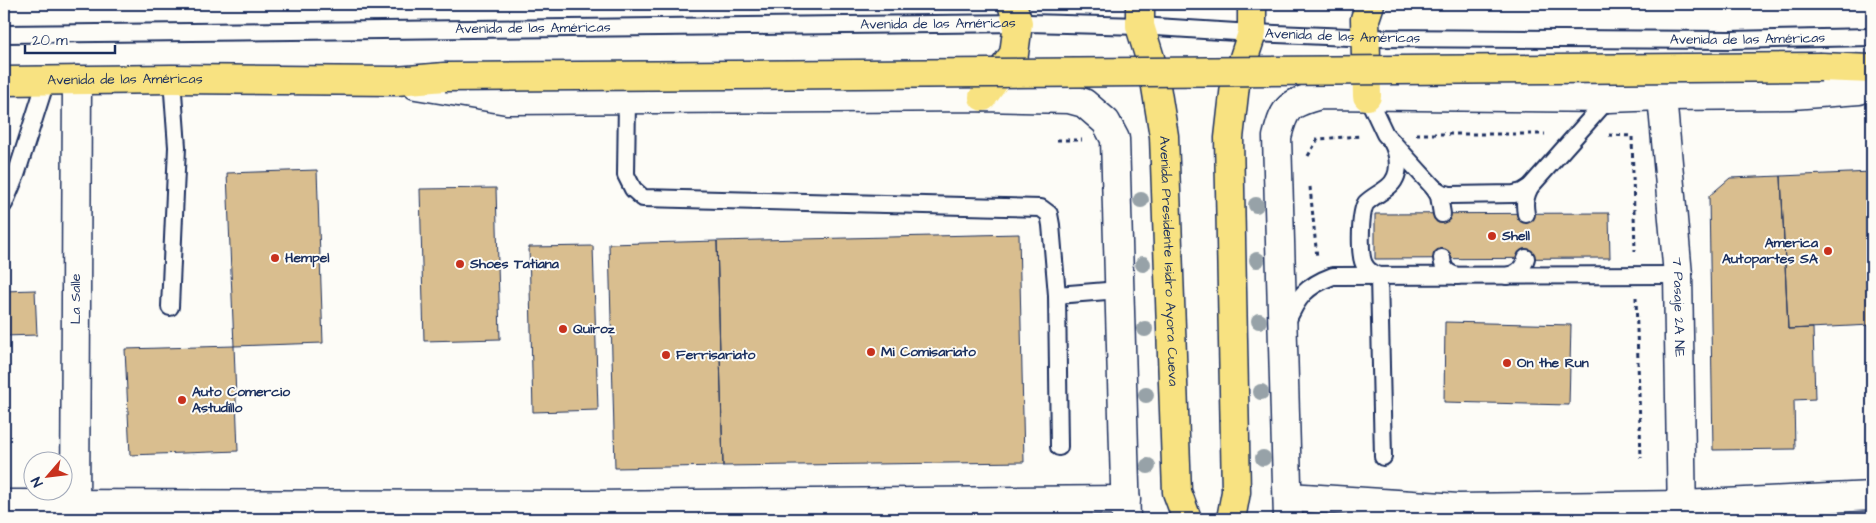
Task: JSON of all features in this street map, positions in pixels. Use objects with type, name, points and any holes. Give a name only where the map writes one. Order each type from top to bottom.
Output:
[{"type":"main road","points":[[1231,519],[1236,492],[1229,138],[1235,85],[1252,33],[1252,4]]},
{"type":"main road","points":[[1366,96],[1365,19],[1370,4]]},
{"type":"main road","points":[[983,97],[1014,54],[1015,14]]},
{"type":"main road","name":"Avenida Presidente Isidro Ayora Cueva","points":[[1140,15],[1153,68],[1164,136],[1177,492],[1187,519]]},
{"type":"main road","name":"Avenida de las Américas","points":[[4,81],[172,79],[396,81],[445,77],[1820,67],[1872,69]]},
{"type":"street","name":"La Salle","points":[[76,512],[77,80]]},
{"type":"street","name":"Avenida de las Américas","points":[[396,81],[507,100],[983,97],[1069,99],[1084,103],[1106,122],[1115,139],[1119,290]]},
{"type":"street","points":[[1872,85],[1859,90],[1792,95],[1609,98],[1320,95],[1295,102],[1283,114],[1277,137],[1289,508],[1458,514],[1683,512],[1872,496]]},
{"type":"street","name":"7 Pasaje 2A NE","points":[[1662,96],[1678,275],[1683,512]]},
{"type":"street","points":[[4,504],[76,512],[1126,509],[1119,290]]},
{"type":"lane","name":"Avenida de las Américas","points":[[4,34],[1015,14],[1140,15],[1252,33],[1366,37],[1730,40],[1872,37]]},
{"type":"lane","points":[[170,307],[176,147],[172,79]]},
{"type":"lane","points":[[4,204],[16,176],[46,81]]},
{"type":"lane","points":[[1366,96],[1385,134],[1434,188],[1439,196],[1442,214]]},
{"type":"lane","points":[[1526,214],[1525,196],[1530,187],[1609,98]]},
{"type":"lane","points":[[627,99],[626,175],[633,189],[643,198],[1041,208],[1049,214],[1056,295],[1059,447]]},
{"type":"lane","points":[[1379,276],[1373,274],[1364,264],[1362,257],[1361,218],[1366,204],[1393,183],[1396,178],[1398,160],[1392,142]]},
{"type":"lane","points":[[1434,188],[1450,195],[1468,195],[1514,194],[1530,187]]},
{"type":"lane","points":[[1442,258],[1443,266],[1446,270],[1457,276]]},
{"type":"lane","points":[[1507,276],[1515,274],[1520,270],[1526,258]]},
{"type":"lane","points":[[1282,333],[1304,291],[1319,281],[1333,276],[1678,275]]},
{"type":"lane","points":[[1379,276],[1383,456]]},
{"type":"lane","points":[[1056,295],[1119,290]]},
{"type":"building","name":"Hempel","points":[[317,170],[323,343],[234,346],[227,173]]},
{"type":"building","name":"America Autopartes SA","points":[[1872,172],[1872,325],[1788,329],[1781,176]]},
{"type":"building","points":[[1781,176],[1788,329],[1813,328],[1815,399],[1794,400],[1795,449],[1713,450],[1709,196],[1730,178]]},
{"type":"building","name":"Shoes Tatiana","points":[[496,188],[500,339],[424,341],[420,189]]},
{"type":"building","name":"Shell","points":[[1609,213],[1610,258],[1375,259],[1375,214]]},
{"type":"building","name":"Mi Comisariato","points":[[1019,234],[1024,462],[723,466],[717,241]]},
{"type":"building","name":"Ferrisariato","points":[[717,241],[723,466],[615,468],[609,244]]},
{"type":"building","name":"Quiroz","points":[[593,246],[598,410],[533,412],[529,247]]},
{"type":"building","points":[[35,290],[37,335],[4,336],[4,291]]},
{"type":"building","name":"On the Run","points":[[1445,322],[1571,325],[1569,405],[1444,402]]},
{"type":"building","name":"Auto Comercio Astudillo","points":[[234,346],[238,451],[130,455],[125,349]]},
{"type":"place","name":"Shell","points":[[1492,236]]},
{"type":"place","name":"America Autopartes SA","points":[[1828,251]]},
{"type":"place","name":"Hempel","points":[[275,258]]},
{"type":"place","name":"Shoes Tatiana","points":[[460,264]]},
{"type":"place","name":"Quiroz","points":[[563,329]]},
{"type":"place","name":"Mi Comisariato","points":[[871,352]]},
{"type":"place","name":"Ferrisariato","points":[[666,355]]},
{"type":"place","name":"On the Run","points":[[1507,363]]},
{"type":"place","name":"Auto Comercio Astudillo","points":[[182,400]]}]
